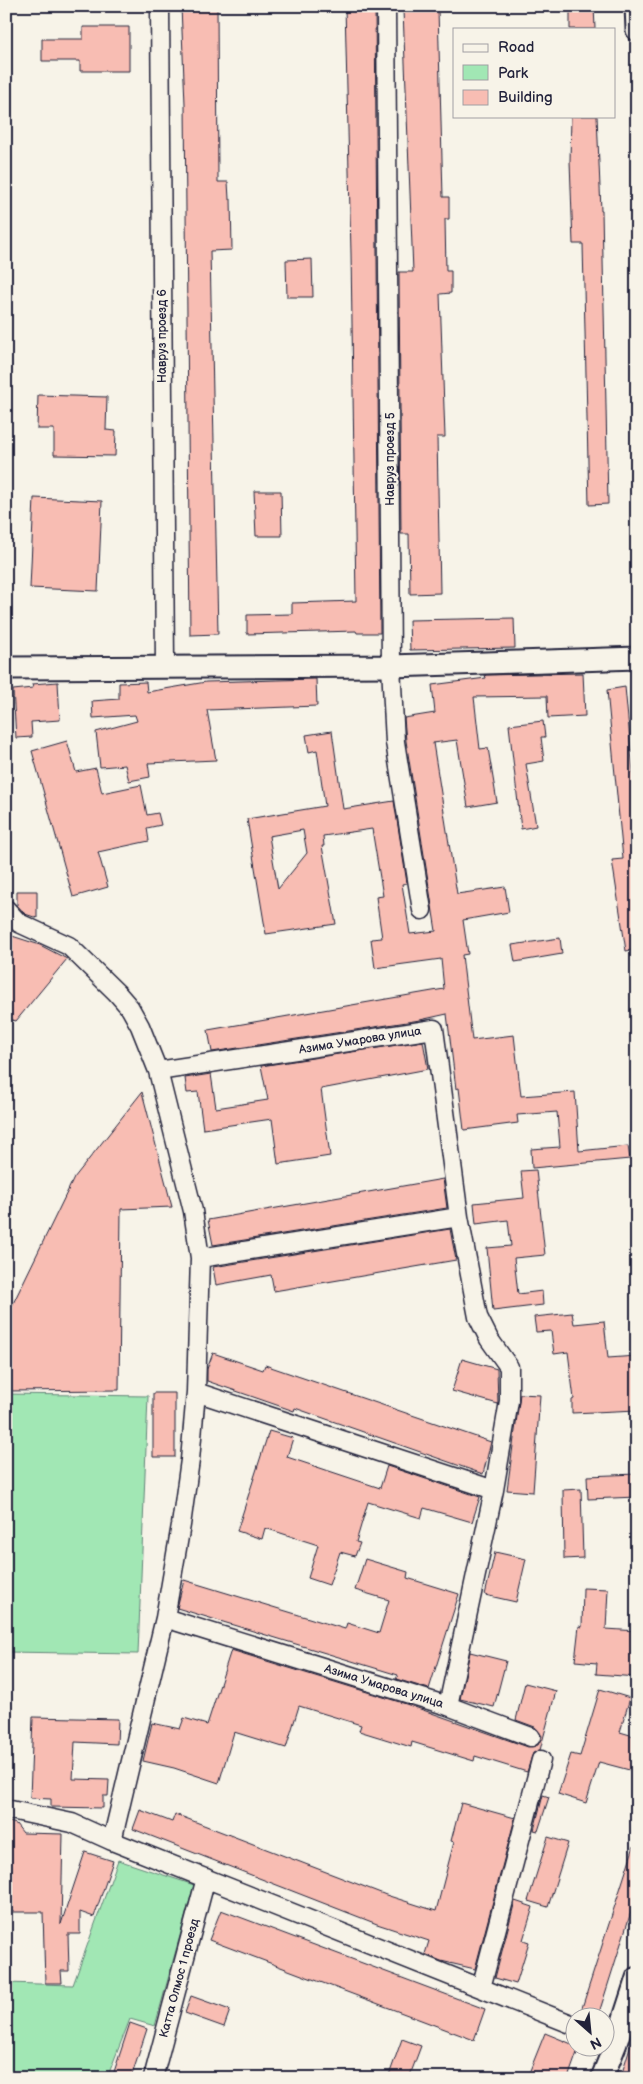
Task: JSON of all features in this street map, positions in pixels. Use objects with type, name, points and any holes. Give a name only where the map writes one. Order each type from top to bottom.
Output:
[{"type":"street","name":"Навруз проезд 6","points":[[160,6],[165,666]]},
{"type":"street","name":"Навруз проезд 5","points":[[386,6],[391,666],[394,742],[422,910]]},
{"type":"street","points":[[636,6],[637,30]]},
{"type":"street","points":[[6,668],[391,666],[637,658]]},
{"type":"street","points":[[6,909],[20,923],[70,946],[118,993],[130,1008],[140,1026],[158,1071],[193,1211],[200,1258],[196,1392],[190,1460],[165,1618],[112,1841]]},
{"type":"street","name":"Азима Умарова улица","points":[[158,1071],[434,1029],[459,1217],[478,1317],[489,1339],[509,1367],[509,1401],[494,1490],[448,1706],[165,1618]]},
{"type":"street","points":[[200,1258],[459,1217]]},
{"type":"street","points":[[196,1392],[494,1490]]},
{"type":"street","points":[[448,1706],[532,1737]]},
{"type":"street","points":[[481,1988],[541,1760]]},
{"type":"street","points":[[6,1809],[72,1823],[112,1841],[566,2022]]},
{"type":"street","name":"Катта Олмос 1 проезд","points":[[153,2078],[206,1878]]},
{"type":"street","points":[[616,2028],[637,1978]]},
{"type":"street","points":[[602,2078],[607,2056]]},
{"type":"green space","points":[[6,1394],[148,1396],[138,1654],[6,1652]]},
{"type":"green space","points":[[118,1860],[194,1885],[155,2026],[130,2019],[107,2078],[6,2078],[6,1983],[73,1985]]},
{"type":"building","points":[[181,6],[217,6],[218,182],[228,182],[229,199],[231,199],[232,250],[210,251],[218,634],[190,635],[185,104]]},
{"type":"building","points":[[345,6],[375,6],[380,633],[357,633],[356,631],[247,634],[247,615],[292,614],[292,603],[356,601]]},
{"type":"building","points":[[570,6],[594,6],[595,28],[570,28]]},
{"type":"building","points":[[438,9],[443,197],[449,197],[449,219],[445,219],[446,271],[451,271],[451,293],[440,294],[445,437],[437,437],[440,593],[410,594],[409,534],[401,534],[399,272],[413,272],[403,10]]},
{"type":"building","points":[[83,27],[129,27],[129,71],[80,71],[80,61],[42,61],[42,39],[83,39]]},
{"type":"building","points":[[571,118],[597,118],[602,211],[608,504],[589,505],[583,244],[573,244],[570,161]]},
{"type":"building","points":[[312,259],[313,297],[287,297],[286,260]]},
{"type":"building","points":[[38,395],[107,397],[106,430],[116,431],[115,456],[54,455],[54,429],[37,429]]},
{"type":"building","points":[[254,491],[281,491],[282,536],[256,536]]},
{"type":"building","points":[[34,498],[102,501],[98,591],[30,588]]},
{"type":"building","points":[[514,618],[515,648],[410,650],[409,620]]},
{"type":"building","points":[[583,673],[585,716],[548,718],[547,696],[474,697],[480,749],[488,748],[497,802],[468,807],[457,740],[433,743],[457,894],[505,887],[509,912],[463,920],[468,954],[462,955],[472,1040],[514,1035],[521,1096],[575,1092],[579,1151],[628,1146],[630,1159],[532,1168],[531,1149],[560,1147],[557,1112],[517,1115],[518,1123],[464,1130],[459,1088],[456,1089],[447,1014],[420,1020],[212,1052],[208,1030],[444,989],[441,959],[375,968],[371,939],[382,938],[376,897],[383,896],[372,829],[323,836],[324,846],[322,846],[336,924],[266,934],[247,819],[325,806],[317,750],[309,752],[306,735],[332,731],[343,809],[394,801],[407,883],[402,884],[410,934],[436,931],[404,718],[435,713],[432,685],[486,678],[485,675]],"holes":[[[303,830],[307,853],[278,889],[269,836]]]},
{"type":"building","points":[[316,679],[317,706],[207,710],[216,760],[148,763],[150,777],[129,781],[125,765],[100,767],[96,732],[137,721],[135,715],[93,718],[92,701],[119,699],[119,683],[146,682],[147,692],[206,682]]},
{"type":"building","points":[[58,682],[60,720],[31,722],[32,737],[16,738],[13,690],[33,688],[32,684]]},
{"type":"building","points":[[625,687],[637,815],[637,949],[626,951],[612,860],[623,859],[607,690]]},
{"type":"building","points":[[543,721],[545,737],[541,737],[544,761],[526,764],[536,826],[521,829],[509,725]]},
{"type":"building","points":[[67,741],[76,772],[96,768],[102,793],[141,785],[147,815],[158,813],[161,825],[147,828],[149,841],[98,852],[108,887],[73,897],[32,751]]},
{"type":"building","points":[[17,891],[37,891],[37,918],[25,914],[17,905]]},
{"type":"building","points":[[9,935],[40,945],[67,959],[16,1021],[7,1018]]},
{"type":"building","points":[[560,938],[562,954],[515,962],[512,945]]},
{"type":"building","points":[[423,1041],[428,1069],[321,1089],[330,1156],[278,1164],[272,1119],[203,1129],[198,1092],[187,1093],[185,1078],[211,1074],[216,1108],[268,1100],[261,1066]]},
{"type":"building","points":[[142,1092],[172,1207],[121,1209],[119,1390],[6,1391],[6,1318],[74,1178]]},
{"type":"building","points":[[536,1170],[545,1255],[514,1258],[518,1294],[542,1291],[543,1305],[493,1311],[487,1248],[511,1246],[508,1220],[476,1224],[474,1203],[524,1198],[521,1171]]},
{"type":"building","points":[[443,1179],[447,1208],[213,1245],[208,1220]]},
{"type":"building","points":[[450,1229],[456,1260],[274,1291],[271,1275],[216,1285],[213,1267]]},
{"type":"building","points":[[572,1313],[574,1324],[604,1321],[608,1358],[637,1356],[637,1410],[572,1413],[572,1400],[574,1399],[568,1352],[554,1354],[551,1331],[536,1332],[534,1317]]},
{"type":"building","points":[[213,1353],[263,1370],[265,1365],[491,1442],[483,1474],[295,1408],[294,1411],[207,1381],[207,1369]]},
{"type":"building","points":[[462,1359],[497,1369],[498,1404],[452,1391]]},
{"type":"building","points":[[153,1393],[175,1393],[175,1457],[153,1457]]},
{"type":"building","points":[[520,1394],[540,1395],[533,1492],[507,1490]]},
{"type":"building","points":[[269,1431],[293,1438],[287,1457],[380,1488],[387,1466],[480,1497],[472,1522],[424,1508],[421,1518],[368,1502],[356,1542],[360,1543],[355,1556],[340,1552],[329,1585],[308,1578],[318,1545],[265,1528],[262,1539],[237,1531]]},
{"type":"building","points":[[637,1474],[637,1497],[588,1499],[587,1476]]},
{"type":"building","points":[[581,1489],[583,1558],[564,1559],[563,1490]]},
{"type":"building","points":[[495,1552],[526,1559],[516,1602],[485,1595]]},
{"type":"building","points":[[365,1559],[408,1572],[407,1578],[459,1594],[429,1689],[396,1679],[398,1675],[177,1608],[184,1580],[345,1629],[347,1623],[379,1633],[389,1600],[355,1590]]},
{"type":"building","points":[[583,1588],[608,1589],[606,1629],[637,1631],[637,1677],[596,1674],[597,1663],[575,1661],[579,1626],[582,1627]]},
{"type":"building","points":[[231,1650],[406,1704],[528,1747],[538,1745],[542,1736],[535,1727],[516,1720],[525,1683],[556,1691],[540,1750],[533,1753],[527,1772],[475,1756],[474,1761],[412,1742],[411,1747],[359,1731],[361,1725],[299,1706],[286,1748],[234,1732],[219,1783],[174,1768],[143,1761],[152,1723],[180,1729],[184,1718],[207,1725]]},
{"type":"building","points":[[470,1652],[506,1661],[494,1707],[460,1699]]},
{"type":"building","points":[[600,1689],[630,1698],[620,1732],[637,1737],[637,1772],[599,1762],[586,1803],[558,1794],[571,1754],[580,1756]]},
{"type":"building","points":[[33,1717],[118,1719],[117,1744],[75,1742],[73,1779],[109,1780],[108,1796],[103,1796],[103,1808],[51,1807],[51,1799],[30,1798]]},
{"type":"building","points":[[543,1795],[549,1797],[538,1831],[534,1830]]},
{"type":"building","points":[[461,1803],[515,1818],[475,1969],[441,1961],[425,1954],[429,1941],[377,1924],[133,1829],[140,1810],[172,1822],[175,1814],[386,1895],[436,1911],[454,1842],[451,1841]]},
{"type":"building","points":[[6,1821],[16,1824],[23,1833],[63,1834],[61,1924],[85,1852],[113,1861],[94,1917],[80,1912],[80,1934],[68,1934],[69,1971],[61,1971],[62,1983],[45,1983],[43,1912],[7,1912]]},
{"type":"building","points":[[548,1837],[568,1843],[548,1907],[528,1901]]},
{"type":"building","points":[[634,1846],[637,1846],[637,1893],[601,2006],[583,2006]]},
{"type":"building","points":[[515,1901],[533,1907],[523,1940],[529,1942],[516,1984],[495,1978]]},
{"type":"building","points":[[221,1910],[485,2009],[474,2040],[209,1940]]},
{"type":"building","points":[[191,1996],[230,2010],[224,2027],[185,2013]]},
{"type":"building","points":[[130,2023],[147,2029],[131,2078],[112,2078]]},
{"type":"building","points":[[545,2033],[566,2042],[566,2056],[576,2056],[568,2078],[527,2078]]},
{"type":"building","points":[[634,2034],[637,2035],[637,2078],[622,2073]]},
{"type":"building","points":[[402,2039],[421,2046],[409,2078],[388,2078]]}]
